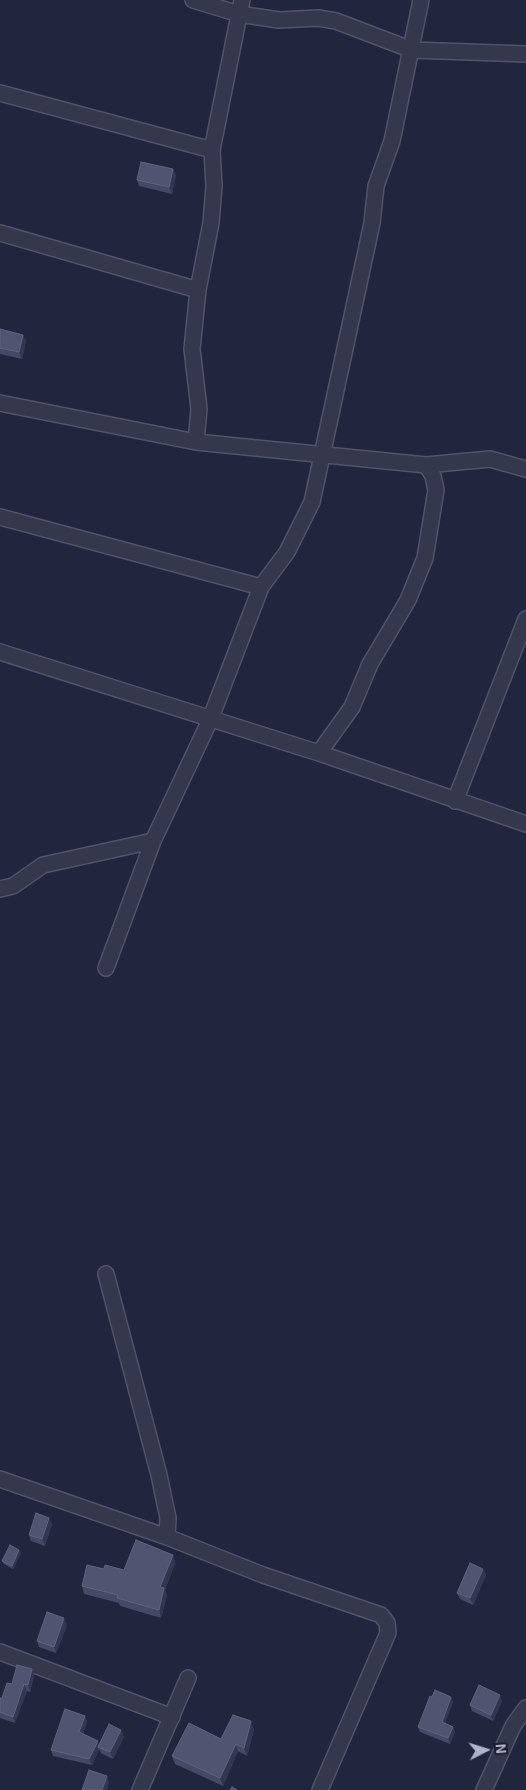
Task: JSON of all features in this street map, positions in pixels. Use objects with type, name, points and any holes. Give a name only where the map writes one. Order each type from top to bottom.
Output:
[{"type":"street","points":[[193,0],[240,7],[279,20],[318,18],[336,21],[412,50],[526,54]]},
{"type":"street","points":[[106,968],[153,841],[210,720],[261,587],[287,552],[312,502],[372,223],[376,186],[392,141],[421,0]]},
{"type":"street","points":[[196,442],[199,409],[192,349],[198,290],[211,223],[214,186],[212,150],[240,7]]},
{"type":"street","points":[[0,93],[212,150]]},
{"type":"street","points":[[0,233],[198,290]]},
{"type":"street","points":[[0,402],[196,442],[426,465],[490,459],[524,471]]},
{"type":"street","points":[[319,754],[352,707],[370,664],[408,600],[425,558],[436,490],[426,465]]},
{"type":"street","points":[[0,517],[261,587]]},
{"type":"street","points":[[455,801],[526,619]]},
{"type":"street","points":[[0,652],[319,754],[526,824]]},
{"type":"street","points":[[0,889],[13,886],[43,865],[153,841]]},
{"type":"street","points":[[106,1274],[160,1475],[168,1518],[167,1537]]},
{"type":"street","points":[[0,1479],[167,1537],[262,1576],[380,1615],[388,1623],[388,1633],[320,1790]]},
{"type":"street","points":[[0,1652],[172,1717]]},
{"type":"street","points":[[140,1790],[188,1678]]},
{"type":"street","points":[[484,1790],[513,1726],[526,1708]]},
{"type":"building","points":[[141,162],[173,169],[169,187],[137,180]]},
{"type":"building","points":[[0,329],[23,335],[19,352],[0,348]]},
{"type":"building","points":[[36,1513],[49,1518],[42,1539],[29,1535]]},
{"type":"building","points":[[136,1540],[173,1555],[160,1587],[164,1588],[159,1610],[117,1598],[118,1595],[82,1586],[87,1565],[104,1569],[105,1565],[124,1570]]},
{"type":"building","points":[[10,1545],[19,1550],[12,1566],[2,1561]]},
{"type":"building","points":[[470,1563],[483,1569],[470,1598],[457,1593]]},
{"type":"building","points":[[47,1612],[64,1618],[54,1647],[37,1641]]},
{"type":"building","points":[[17,1665],[32,1669],[28,1685],[24,1684],[13,1717],[0,1712],[0,1698],[2,1698],[7,1683],[12,1684]]},
{"type":"building","points":[[479,1685],[500,1695],[491,1715],[470,1705]]},
{"type":"building","points":[[435,1690],[451,1697],[442,1722],[453,1727],[448,1738],[418,1727],[430,1696],[432,1697]]},
{"type":"building","points":[[65,1709],[85,1716],[79,1732],[98,1741],[89,1759],[51,1750]]},
{"type":"building","points":[[233,1715],[251,1721],[244,1748],[236,1744],[220,1778],[172,1756],[189,1723],[221,1739]]},
{"type":"building","points":[[109,1724],[121,1730],[110,1752],[98,1747]]},
{"type":"building","points":[[89,1770],[107,1776],[102,1790],[82,1790]]}]
